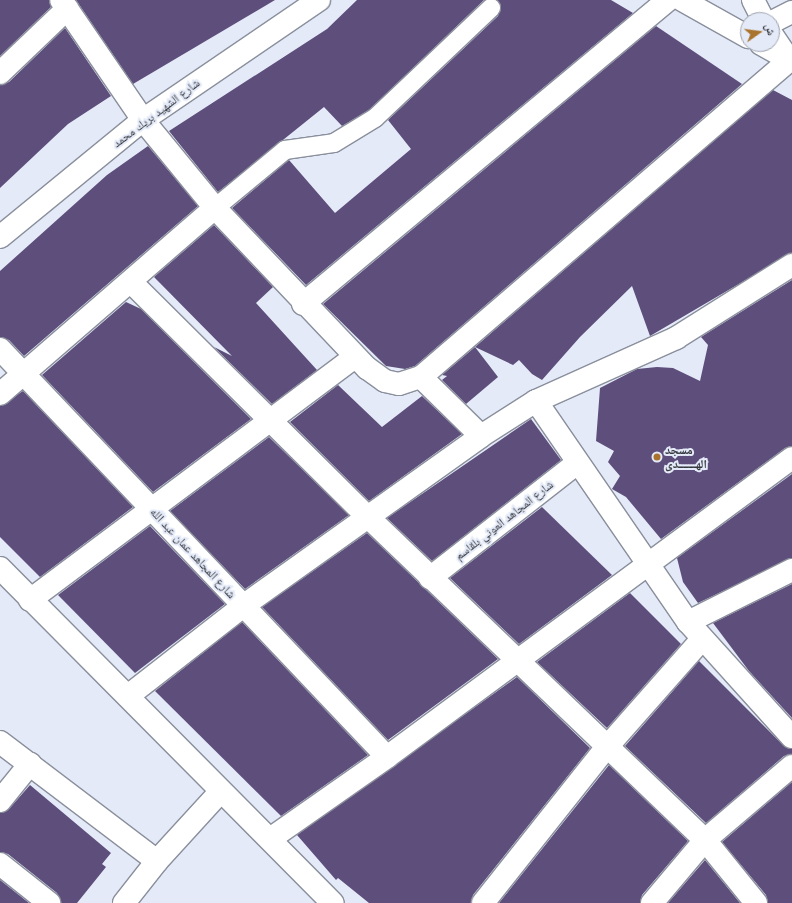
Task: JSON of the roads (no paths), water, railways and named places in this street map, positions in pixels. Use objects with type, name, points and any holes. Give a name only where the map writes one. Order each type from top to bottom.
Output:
[{"type":"street","name":"شارع الشهيد بريك محمد","points":[[0,237],[143,120],[320,0]]},
{"type":"street","points":[[303,304],[668,0]]},
{"type":"street","points":[[682,0],[740,33]]},
{"type":"street","points":[[753,0],[759,12]]},
{"type":"street","points":[[0,73],[64,4],[143,120],[215,208],[303,304],[355,357],[385,381],[399,384],[421,377],[790,61]]},
{"type":"street","points":[[0,394],[215,208],[285,150],[334,143],[376,118],[492,8]]},
{"type":"street","points":[[780,18],[792,12]]},
{"type":"street","points":[[780,47],[790,61]]},
{"type":"street","points":[[775,52],[790,61]]},
{"type":"street","points":[[128,696],[243,606],[367,516],[482,436],[536,401],[676,338],[792,265]]},
{"type":"street","points":[[131,282],[430,578],[606,748],[705,840],[756,903]]},
{"type":"street","name":"شارع المجاهد عمان عبد الله","points":[[0,349],[386,757]]},
{"type":"street","points":[[30,600],[355,357]]},
{"type":"street","points":[[421,377],[482,436]]},
{"type":"street","points":[[536,401],[577,463],[688,622],[792,737]]},
{"type":"street","points":[[270,839],[517,662],[792,458]]},
{"type":"street","name":"شارع المجاهد العوني بلقاسم","points":[[430,578],[577,463]]},
{"type":"street","points":[[0,568],[30,600],[128,696],[220,792],[270,839],[333,903]]},
{"type":"street","points":[[688,622],[792,570]]},
{"type":"street","points":[[483,903],[606,748],[702,639]]},
{"type":"street","points":[[0,742],[157,861]]},
{"type":"street","points":[[0,801],[30,764]]},
{"type":"street","points":[[652,903],[705,840],[792,766]]},
{"type":"street","points":[[124,903],[157,861],[220,792]]},
{"type":"street","points":[[0,864],[49,903]]},
{"type":"place","name":"مسجد الهـــــــدى","points":[[657,457]]}]
